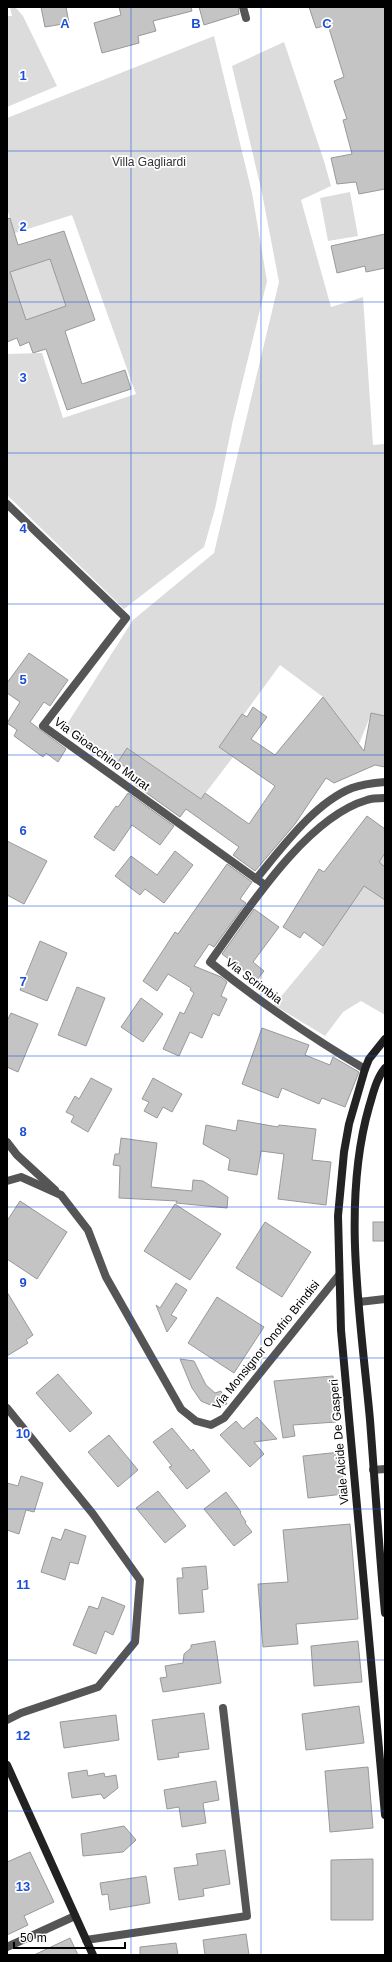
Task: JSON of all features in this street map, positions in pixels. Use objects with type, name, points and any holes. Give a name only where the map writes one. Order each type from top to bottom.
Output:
[{"type":"main road","name":"Viale Alcide De Gasperi","points":[[385,1039],[369,1059],[349,1124],[344,1152],[338,1216],[341,1330],[385,1815]]},
{"type":"main road","points":[[385,1068],[374,1088],[359,1149],[355,1239],[385,1613]]},
{"type":"main road","points":[[7,1766],[93,1955]]},
{"type":"street","points":[[243,7],[246,18]]},
{"type":"street","name":"Via Gioacchino Murat","points":[[7,504],[126,618],[43,726],[256,879]]},
{"type":"street","points":[[385,782],[366,784],[350,789],[332,800],[308,819],[256,879],[265,885],[292,854],[340,812],[367,800],[385,798]]},
{"type":"street","name":"Via Scrimbia","points":[[265,885],[210,962],[271,1009],[318,1041],[365,1069]]},
{"type":"street","points":[[7,1142],[16,1155],[61,1196]]},
{"type":"street","name":"Via Monsignor Onofrio Brindisi","points":[[7,1181],[21,1177],[61,1196],[88,1230],[106,1277],[181,1409],[196,1421],[211,1425],[224,1418],[339,1275]]},
{"type":"street","points":[[359,1302],[385,1299]]},
{"type":"street","points":[[7,1408],[93,1514],[140,1580],[135,1642],[98,1687],[21,1713],[7,1720]]},
{"type":"street","points":[[373,1470],[385,1469]]},
{"type":"street","points":[[86,1940],[247,1916],[223,1708]]},
{"type":"street","points":[[7,1947],[75,1916]]},
{"type":"green space","points":[[10,7],[15,7],[23,16],[57,86],[7,107],[7,16],[12,16]]},
{"type":"green space","name":"Villa Gagliardi","points":[[214,36],[252,193],[267,281],[233,420],[215,509],[204,547],[124,609],[7,495],[7,354],[42,353],[63,418],[136,394],[72,215],[15,233],[10,227],[12,224],[7,209],[7,118]]},
{"type":"green space","points":[[284,42],[331,186],[301,200],[331,307],[363,297],[373,445],[385,444],[385,716],[371,714],[359,744],[323,697],[280,665],[220,747],[233,757],[201,799],[128,748],[118,762],[64,729],[133,620],[214,553],[279,282],[262,193],[232,66]]},
{"type":"green space","points":[[350,192],[358,236],[328,241],[320,198]]},
{"type":"green space","points":[[50,259],[66,306],[26,320],[10,272]]},
{"type":"green space","points":[[385,830],[385,1015],[361,1001],[343,1012],[325,1036],[274,1005],[323,946]]},
{"type":"building","points":[[41,7],[66,7],[69,23],[45,27]]},
{"type":"building","points":[[119,7],[191,7],[192,11],[153,21],[156,31],[138,36],[139,43],[102,53],[94,23],[121,15]]},
{"type":"building","points":[[199,7],[238,7],[239,14],[204,25]]},
{"type":"building","points":[[309,7],[385,7],[385,189],[359,194],[356,182],[337,184],[331,158],[352,154],[343,120],[347,119],[334,81],[344,77],[328,25],[316,28]]},
{"type":"building","points":[[10,218],[18,245],[64,231],[95,320],[65,331],[82,384],[125,370],[131,389],[67,410],[46,349],[33,353],[29,342],[20,346],[17,338],[7,342],[7,219]],"holes":[[[50,259],[66,306],[26,320],[10,272]]]},
{"type":"building","points":[[385,234],[385,268],[366,272],[365,266],[337,273],[331,246]]},
{"type":"building","points":[[29,653],[68,680],[50,706],[44,702],[30,722],[66,749],[58,762],[46,753],[43,757],[14,736],[17,730],[7,723],[20,702],[7,693],[7,683]]},
{"type":"building","points":[[323,697],[364,751],[371,713],[385,716],[385,767],[375,765],[334,783],[326,778],[295,824],[255,871],[233,855],[239,847],[186,809],[180,817],[134,784],[140,777],[118,762],[127,748],[201,799],[205,793],[249,824],[275,786],[219,747],[242,714],[247,717],[253,707],[267,717],[251,739],[275,755]]},
{"type":"building","points":[[128,793],[174,826],[160,845],[132,825],[114,851],[94,837],[116,806],[118,807]]},
{"type":"building","points":[[367,816],[385,829],[385,853],[379,862],[385,867],[385,900],[364,886],[323,946],[304,932],[300,938],[283,927],[319,869],[324,872]]},
{"type":"building","points":[[7,841],[47,861],[24,904],[7,895]]},
{"type":"building","points":[[175,851],[193,865],[164,903],[145,889],[140,895],[115,876],[131,856],[157,875]]},
{"type":"building","points":[[227,864],[252,882],[240,899],[246,903],[214,947],[209,944],[194,966],[221,977],[227,982],[221,996],[227,999],[219,1016],[213,1013],[202,1038],[190,1032],[179,1056],[163,1049],[180,1012],[184,1014],[194,993],[190,990],[191,988],[168,974],[157,991],[143,981],[175,932],[178,934]]},
{"type":"building","points":[[254,909],[279,927],[253,962],[264,971],[257,980],[222,954]]},
{"type":"building","points":[[40,941],[67,953],[47,1001],[20,990]]},
{"type":"building","points":[[77,987],[105,998],[86,1046],[58,1035]]},
{"type":"building","points":[[141,998],[163,1014],[143,1042],[121,1027]]},
{"type":"building","points":[[11,1013],[38,1024],[18,1072],[7,1067],[7,1021]]},
{"type":"building","points":[[262,1028],[309,1045],[305,1055],[330,1065],[333,1057],[359,1072],[345,1107],[322,1098],[319,1104],[282,1088],[278,1098],[242,1084]]},
{"type":"building","points":[[91,1078],[112,1089],[88,1132],[71,1122],[74,1116],[66,1112],[75,1096],[79,1099]]},
{"type":"building","points":[[153,1078],[182,1094],[172,1112],[163,1107],[157,1118],[144,1111],[149,1102],[142,1099]]},
{"type":"building","points":[[238,1120],[278,1127],[279,1125],[316,1129],[312,1160],[331,1162],[326,1205],[278,1199],[284,1154],[261,1151],[257,1175],[228,1170],[230,1159],[203,1144],[206,1125],[236,1131]]},
{"type":"building","points":[[121,1138],[157,1143],[151,1187],[192,1191],[193,1180],[203,1181],[228,1197],[227,1208],[176,1203],[177,1201],[119,1198],[120,1166],[113,1165],[115,1154],[119,1154]]},
{"type":"building","points":[[20,1201],[67,1232],[37,1279],[7,1259],[7,1221]]},
{"type":"building","points":[[175,1204],[221,1234],[190,1280],[144,1251]]},
{"type":"building","points":[[265,1222],[311,1252],[282,1297],[236,1268]]},
{"type":"building","points":[[373,1222],[385,1222],[385,1241],[373,1241]]},
{"type":"building","points":[[176,1283],[187,1290],[171,1315],[177,1318],[167,1332],[156,1305],[160,1308]]},
{"type":"building","points":[[7,1292],[33,1335],[26,1340],[28,1343],[7,1356]]},
{"type":"building","points":[[217,1297],[264,1327],[234,1373],[188,1343]]},
{"type":"building","points":[[180,1359],[194,1361],[206,1385],[215,1393],[221,1391],[227,1404],[215,1407],[201,1401],[192,1388]]},
{"type":"building","points":[[58,1374],[92,1413],[70,1432],[36,1393]]},
{"type":"building","points":[[333,1376],[336,1422],[293,1425],[295,1436],[283,1438],[274,1381]]},
{"type":"building","points":[[257,1417],[277,1439],[254,1442],[264,1454],[250,1467],[220,1435],[236,1421],[243,1429]]},
{"type":"building","points":[[172,1428],[191,1451],[193,1449],[210,1471],[187,1489],[169,1467],[172,1466],[153,1442]]},
{"type":"building","points":[[109,1435],[138,1470],[118,1487],[88,1452]]},
{"type":"building","points":[[340,1452],[344,1494],[308,1498],[303,1456]]},
{"type":"building","points":[[21,1476],[43,1483],[34,1512],[26,1510],[19,1534],[7,1530],[7,1483],[18,1486]]},
{"type":"building","points":[[158,1491],[186,1526],[165,1543],[136,1508]]},
{"type":"building","points":[[226,1492],[241,1512],[240,1513],[246,1522],[245,1523],[252,1532],[234,1546],[204,1509]]},
{"type":"building","points":[[350,1524],[358,1619],[296,1624],[298,1644],[263,1647],[258,1584],[288,1582],[283,1530]]},
{"type":"building","points":[[65,1529],[86,1536],[78,1564],[70,1562],[65,1580],[41,1572],[52,1537],[61,1540]]},
{"type":"building","points":[[206,1566],[208,1589],[202,1590],[204,1612],[179,1614],[177,1578],[183,1578],[182,1568]]},
{"type":"building","points":[[102,1597],[125,1606],[113,1635],[105,1631],[96,1654],[73,1645],[89,1606],[98,1609]]},
{"type":"building","points":[[215,1641],[221,1683],[163,1692],[160,1678],[167,1677],[165,1666],[183,1663],[184,1654],[191,1648],[191,1645]]},
{"type":"building","points":[[358,1641],[362,1682],[314,1686],[311,1646]]},
{"type":"building","points":[[359,1706],[364,1743],[306,1750],[302,1714]]},
{"type":"building","points":[[204,1713],[209,1749],[178,1753],[179,1757],[158,1760],[152,1720]]},
{"type":"building","points":[[116,1715],[119,1740],[64,1748],[60,1722]]},
{"type":"building","points":[[368,1767],[373,1828],[330,1832],[325,1771]]},
{"type":"building","points":[[87,1770],[88,1776],[104,1773],[105,1777],[116,1775],[118,1788],[104,1799],[101,1794],[72,1798],[68,1773]]},
{"type":"building","points":[[216,1781],[219,1800],[203,1803],[206,1823],[182,1827],[179,1807],[167,1809],[164,1790]]},
{"type":"building","points":[[124,1826],[136,1840],[123,1852],[83,1856],[81,1834]]},
{"type":"building","points":[[225,1850],[230,1884],[203,1889],[204,1896],[179,1900],[174,1868],[198,1865],[196,1854]]},
{"type":"building","points":[[30,1852],[54,1902],[24,1916],[28,1925],[7,1935],[7,1862]]},
{"type":"building","points":[[373,1859],[373,1920],[331,1920],[331,1860]]},
{"type":"building","points":[[146,1876],[150,1903],[110,1910],[108,1894],[102,1895],[100,1883]]},
{"type":"building","points":[[246,1934],[249,1955],[205,1955],[203,1940]]},
{"type":"building","points":[[70,1938],[78,1955],[34,1955]]},
{"type":"building","points":[[176,1943],[178,1955],[140,1955],[140,1947]]}]
